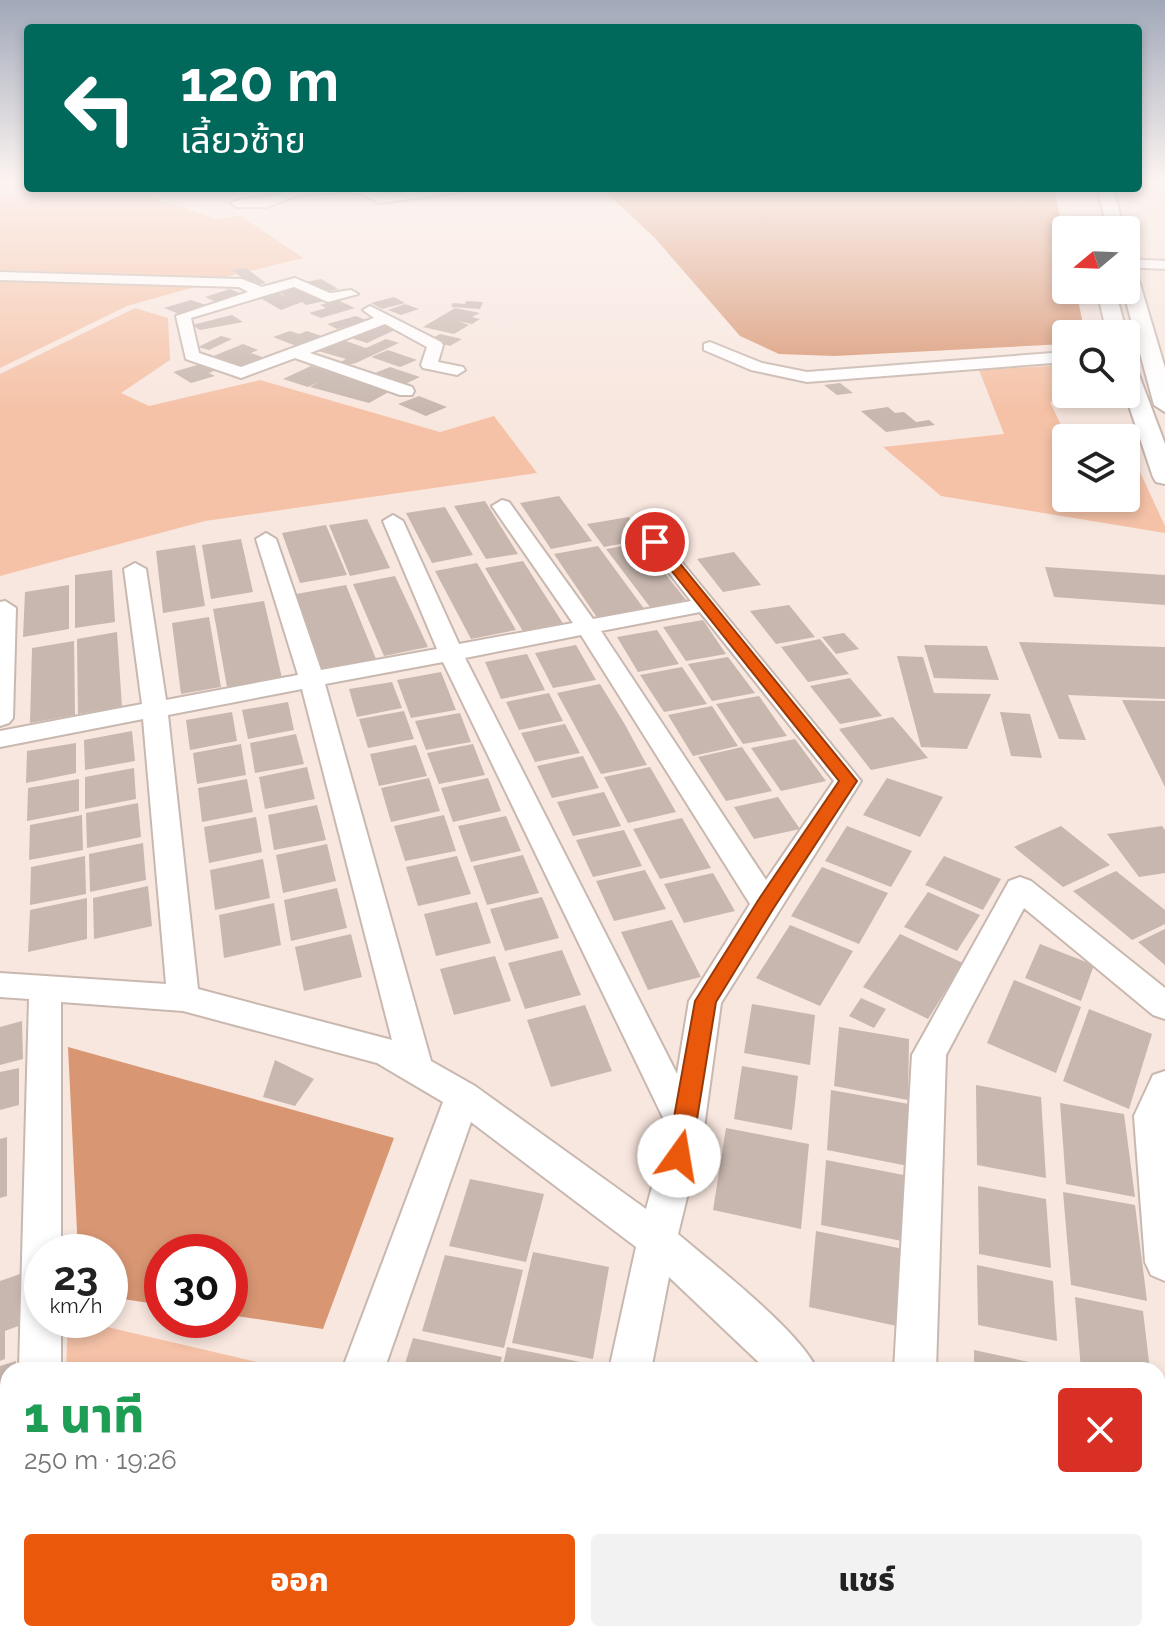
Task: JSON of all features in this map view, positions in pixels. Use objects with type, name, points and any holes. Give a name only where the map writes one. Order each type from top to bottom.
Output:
[{"type":"main road","points":[[1137,304],[1163,394]]},
{"type":"main road","points":[[1140,406],[1165,477]]},
{"type":"street","points":[[1140,265],[1165,265]]},
{"type":"street","points":[[0,276],[242,283],[260,292]]},
{"type":"street","points":[[386,319],[241,373],[192,356],[183,316],[295,282],[328,298],[348,288],[357,303],[435,345],[429,365],[457,370]]},
{"type":"street","points":[[710,347],[735,361],[771,372],[807,377],[1052,358]]},
{"type":"street","points":[[298,354],[358,372],[406,391]]},
{"type":"street","points":[[502,506],[587,627],[766,904]]},
{"type":"street","points":[[393,521],[451,654],[686,1128]]},
{"type":"street","points":[[266,539],[312,681],[416,1067]]},
{"type":"street","points":[[632,1362],[657,1240],[686,1128],[705,1001],[848,781],[655,542]]},
{"type":"street","points":[[135,569],[155,710],[183,998]]},
{"type":"street","points":[[0,739],[703,605]]},
{"type":"street","points":[[0,718],[5,608]]},
{"type":"street","points":[[915,1362],[929,1055],[1020,888],[1165,1006]]},
{"type":"street","points":[[0,985],[183,998],[387,1052],[463,1096],[657,1240],[788,1362]]},
{"type":"street","points":[[40,1362],[45,989]]},
{"type":"street","points":[[1165,1085],[1152,1116],[1165,1262]]},
{"type":"street","points":[[366,1362],[463,1096]]},
{"type":"shaded area","points":[[0,258],[303,258],[225,277],[0,270]]},
{"type":"shaded area","points":[[672,258],[1052,258],[1052,304],[1079,304],[1082,320],[1052,320],[1052,345],[835,356],[779,354],[740,336]]},
{"type":"shaded area","points":[[0,279],[202,285],[127,306],[0,368]]},
{"type":"shaded area","points":[[135,308],[168,318],[170,360],[121,393],[149,406],[260,380],[440,432],[494,416],[537,473],[205,521],[0,576],[0,374]]},
{"type":"shaded area","points":[[1052,366],[1050,402],[1060,424],[1052,424],[1052,512],[1140,512],[1140,472],[1165,526],[1165,533],[941,496],[883,447],[1004,434],[979,370]]},
{"type":"shaded area","points":[[68,1047],[394,1138],[323,1329],[248,1318],[248,1234],[144,1234],[144,1302],[128,1300],[128,1234],[77,1234]]},
{"type":"shaded area","points":[[128,1332],[257,1362],[66,1362],[67,1338],[128,1338]]},
{"type":"building","points":[[246,268],[266,283],[252,286],[232,270]]},
{"type":"building","points":[[321,279],[338,289],[324,292],[306,282]]},
{"type":"building","points":[[296,285],[325,301],[306,305],[302,302],[281,310],[255,295],[274,291],[286,297],[276,290]]},
{"type":"building","points":[[230,289],[242,294],[216,302],[205,297]]},
{"type":"building","points":[[394,297],[405,303],[382,309],[371,303]]},
{"type":"building","points":[[191,300],[206,305],[179,314],[164,308]]},
{"type":"building","points":[[337,300],[355,308],[321,318],[309,313],[326,308],[320,305]]},
{"type":"building","points":[[466,301],[483,302],[480,309],[451,307],[453,303],[465,304]]},
{"type":"building","points":[[405,304],[419,309],[401,315],[388,310]]},
{"type":"building","points":[[455,308],[480,313],[472,317],[480,319],[472,324],[458,321],[469,325],[454,334],[423,327]]},
{"type":"building","points":[[232,315],[243,322],[200,330],[192,325]]},
{"type":"building","points":[[356,316],[366,320],[337,329],[327,324]]},
{"type":"building","points":[[380,325],[397,329],[367,343],[351,338]]},
{"type":"building","points":[[290,331],[299,334],[307,331],[330,339],[299,347],[273,337]]},
{"type":"building","points":[[440,334],[462,339],[450,346],[429,340]]},
{"type":"building","points":[[221,336],[232,339],[209,350],[198,347]]},
{"type":"building","points":[[386,339],[399,343],[343,366],[340,362],[346,359],[318,351],[343,340],[366,348]]},
{"type":"building","points":[[243,344],[258,350],[251,353],[270,360],[242,370],[211,357]]},
{"type":"building","points":[[388,350],[417,360],[400,367],[371,357]]},
{"type":"building","points":[[204,363],[216,370],[209,373],[215,376],[191,383],[173,372]]},
{"type":"building","points":[[311,366],[394,389],[369,403],[310,387],[318,382],[308,387],[283,379]]},
{"type":"building","points":[[390,367],[420,377],[405,384],[375,373]]},
{"type":"building","points":[[840,383],[853,393],[837,395],[824,385]]},
{"type":"building","points":[[419,396],[447,407],[426,416],[398,404]]},
{"type":"building","points":[[888,407],[895,413],[904,412],[916,422],[929,420],[935,425],[886,432],[861,411]]},
{"type":"building","points":[[559,496],[592,541],[551,549],[520,503]]},
{"type":"building","points":[[485,501],[518,554],[486,559],[454,506]]},
{"type":"building","points":[[445,507],[473,555],[432,563],[406,513]]},
{"type":"building","points":[[629,517],[647,539],[604,547],[587,524]]},
{"type":"building","points":[[367,519],[390,568],[350,576],[329,525]]},
{"type":"building","points":[[326,525],[347,575],[300,583],[282,533]]},
{"type":"building","points":[[241,539],[253,592],[211,599],[202,545]]},
{"type":"building","points":[[641,543],[686,600],[650,607],[606,549]]},
{"type":"building","points":[[195,545],[205,606],[163,613],[156,551]]},
{"type":"building","points":[[598,546],[645,610],[598,619],[554,554]]},
{"type":"building","points":[[734,552],[761,585],[723,592],[697,559]]},
{"type":"building","points":[[523,561],[564,625],[524,633],[485,568]]},
{"type":"building","points":[[477,563],[516,630],[471,639],[435,571]]},
{"type":"building","points":[[1045,567],[1165,575],[1165,605],[1054,597]]},
{"type":"building","points":[[112,570],[115,622],[75,628],[75,575]]},
{"type":"building","points":[[395,576],[428,647],[384,656],[353,584]]},
{"type":"building","points":[[69,585],[69,629],[23,637],[25,592]]},
{"type":"building","points":[[346,585],[376,659],[322,669],[296,594]]},
{"type":"building","points":[[264,601],[282,678],[227,687],[213,609]]},
{"type":"building","points":[[789,605],[815,637],[776,644],[750,611]]},
{"type":"building","points":[[209,617],[221,687],[181,694],[172,623]]},
{"type":"building","points":[[703,620],[726,654],[686,661],[663,627]]},
{"type":"building","points":[[657,630],[679,664],[638,672],[617,637]]},
{"type":"building","points":[[117,632],[122,707],[78,714],[77,639]]},
{"type":"building","points":[[844,633],[859,649],[836,654],[822,637]]},
{"type":"building","points":[[820,639],[849,674],[808,682],[781,647]]},
{"type":"building","points":[[74,641],[75,715],[30,723],[32,648]]},
{"type":"building","points":[[1019,642],[1165,647],[1165,699],[1068,695],[1086,740],[1059,739]]},
{"type":"building","points":[[576,645],[596,680],[553,688],[535,653]]},
{"type":"building","points":[[924,645],[987,646],[999,680],[934,678]]},
{"type":"building","points":[[527,654],[545,690],[501,699],[485,662]]},
{"type":"building","points":[[897,656],[923,657],[934,693],[991,694],[967,749],[921,747]]},
{"type":"building","points":[[728,657],[755,693],[712,701],[688,664]]},
{"type":"building","points":[[682,667],[707,704],[664,712],[640,675]]},
{"type":"building","points":[[441,672],[456,710],[411,718],[397,680]]},
{"type":"building","points":[[850,678],[882,716],[840,724],[810,686]]},
{"type":"building","points":[[392,682],[402,708],[357,717],[349,689]]},
{"type":"building","points":[[600,684],[647,765],[601,774],[557,693]]},
{"type":"building","points":[[549,693],[563,721],[519,730],[506,702]]},
{"type":"building","points":[[759,696],[787,736],[743,744],[716,704]]},
{"type":"building","points":[[1122,700],[1165,701],[1165,787]]},
{"type":"building","points":[[288,702],[294,730],[248,739],[242,710]]},
{"type":"building","points":[[712,706],[738,746],[693,756],[668,715]]},
{"type":"building","points":[[404,711],[414,739],[368,748],[359,719]]},
{"type":"building","points":[[232,712],[237,741],[190,750],[186,720]]},
{"type":"building","points":[[1000,712],[1030,714],[1042,758],[1011,756]]},
{"type":"building","points":[[460,713],[471,742],[426,750],[415,721]]},
{"type":"building","points":[[893,717],[928,758],[871,770],[839,729]]},
{"type":"building","points":[[565,724],[580,753],[535,762],[521,733]]},
{"type":"building","points":[[132,731],[135,761],[85,770],[84,740]]},
{"type":"building","points":[[296,734],[304,764],[255,773],[250,743]]},
{"type":"building","points":[[795,739],[826,781],[781,791],[751,748]]},
{"type":"building","points":[[76,743],[76,773],[26,783],[27,751]]},
{"type":"building","points":[[241,744],[246,775],[197,784],[193,753]]},
{"type":"building","points":[[473,744],[485,775],[439,784],[427,753]]},
{"type":"building","points":[[416,745],[427,776],[379,786],[370,754]]},
{"type":"building","points":[[742,747],[772,791],[726,801],[698,757]]},
{"type":"building","points":[[583,756],[599,788],[552,798],[537,766]]},
{"type":"building","points":[[307,767],[315,799],[265,809],[259,777]]},
{"type":"building","points":[[650,767],[676,812],[628,823],[604,777]]},
{"type":"building","points":[[134,768],[136,799],[85,809],[85,777]]},
{"type":"building","points":[[429,778],[440,811],[391,822],[381,788]]},
{"type":"building","points":[[488,778],[501,811],[453,822],[441,788]]},
{"type":"building","points":[[887,778],[943,797],[920,837],[863,815]]},
{"type":"building","points":[[79,779],[79,811],[27,821],[28,788]]},
{"type":"building","points":[[247,779],[253,812],[202,822],[198,788]]},
{"type":"building","points":[[604,792],[621,826],[573,836],[557,802]]},
{"type":"building","points":[[778,797],[800,829],[754,839],[734,807]]},
{"type":"building","points":[[138,803],[141,837],[87,848],[86,813]]},
{"type":"building","points":[[317,805],[326,840],[274,850],[268,815]]},
{"type":"building","points":[[82,815],[83,850],[29,860],[30,825]]},
{"type":"building","points":[[444,815],[456,851],[405,861],[394,826]]},
{"type":"building","points":[[506,816],[521,851],[471,862],[458,826]]},
{"type":"building","points":[[256,817],[262,852],[209,863],[204,827]]},
{"type":"building","points":[[682,818],[711,868],[660,879],[633,829]]},
{"type":"building","points":[[847,826],[912,851],[891,887],[825,861]]},
{"type":"building","points":[[1061,826],[1110,865],[1063,887],[1014,847]]},
{"type":"building","points":[[1162,826],[1165,830],[1165,873],[1139,877],[1107,834]]},
{"type":"building","points":[[624,830],[642,866],[593,877],[576,840]]},
{"type":"building","points":[[143,843],[146,880],[90,892],[89,854]]},
{"type":"building","points":[[327,844],[336,881],[283,893],[276,855]]},
{"type":"building","points":[[523,855],[539,893],[487,905],[473,866]]},
{"type":"building","points":[[85,856],[86,894],[30,905],[31,867]]},
{"type":"building","points":[[457,856],[471,894],[418,906],[406,867]]},
{"type":"building","points":[[944,856],[1001,879],[983,910],[925,885]]},
{"type":"building","points":[[263,859],[270,898],[215,910],[210,870]]},
{"type":"building","points":[[822,867],[888,893],[859,944],[791,916]]},
{"type":"building","points":[[645,870],[666,909],[614,921],[596,881]]},
{"type":"building","points":[[1116,871],[1165,910],[1165,924],[1132,940],[1073,891]]},
{"type":"building","points":[[713,873],[735,911],[684,923],[664,884]]},
{"type":"building","points":[[148,886],[152,926],[94,939],[93,898]]},
{"type":"building","points":[[337,888],[347,928],[291,941],[284,900]]},
{"type":"building","points":[[928,892],[980,915],[957,951],[904,927]]},
{"type":"building","points":[[542,897],[559,938],[505,951],[490,909]]},
{"type":"building","points":[[87,898],[87,939],[28,952],[30,910]]},
{"type":"building","points":[[477,902],[491,943],[436,956],[424,914]]},
{"type":"building","points":[[274,903],[281,945],[224,958],[219,915]]},
{"type":"building","points":[[672,920],[701,977],[648,990],[621,932]]},
{"type":"building","points":[[790,925],[853,951],[820,1006],[756,978]]},
{"type":"building","points":[[1165,929],[1165,965],[1138,942]]},
{"type":"building","points":[[351,934],[362,977],[304,991],[295,947]]},
{"type":"building","points":[[900,934],[963,963],[928,1019],[863,987]]},
{"type":"building","points":[[1040,944],[1094,965],[1081,1001],[1025,978]]},
{"type":"building","points":[[562,950],[581,995],[525,1009],[508,963]]},
{"type":"building","points":[[495,956],[511,1001],[454,1015],[440,969]]},
{"type":"building","points":[[1014,980],[1081,1007],[1056,1073],[987,1043]]},
{"type":"building","points":[[861,998],[886,1009],[874,1028],[849,1016]]},
{"type":"building","points":[[752,1004],[815,1015],[810,1065],[744,1053]]},
{"type":"building","points":[[585,1005],[612,1071],[551,1087],[527,1020]]},
{"type":"building","points":[[1089,1009],[1152,1034],[1129,1109],[1063,1081]]},
{"type":"building","points":[[22,1021],[23,1059],[0,1065],[0,1027]]},
{"type":"building","points":[[839,1027],[909,1039],[908,1100],[834,1086]]},
{"type":"building","points":[[275,1060],[314,1079],[295,1106],[263,1097]]},
{"type":"building","points":[[742,1066],[798,1076],[792,1130],[734,1119]]},
{"type":"building","points":[[19,1068],[19,1105],[0,1110],[0,1072]]},
{"type":"building","points":[[976,1085],[1041,1097],[1046,1178],[977,1165]]},
{"type":"building","points":[[831,1090],[909,1104],[908,1166],[827,1150]]},
{"type":"building","points":[[1060,1103],[1124,1114],[1135,1197],[1066,1184]]},
{"type":"building","points":[[726,1128],[809,1144],[801,1229],[713,1210]]},
{"type":"building","points":[[7,1137],[7,1196],[0,1198],[0,1139]]},
{"type":"building","points":[[826,1160],[909,1176],[907,1242],[821,1225]]},
{"type":"building","points":[[470,1179],[544,1194],[526,1262],[449,1246]]},
{"type":"building","points":[[978,1186],[1046,1199],[1051,1268],[979,1254]]},
{"type":"building","points":[[1063,1192],[1135,1205],[1147,1301],[1071,1285]]},
{"type":"building","points":[[816,1231],[908,1250],[906,1328],[809,1307]]},
{"type":"building","points":[[533,1252],[609,1267],[593,1359],[512,1343]]},
{"type":"building","points":[[445,1255],[523,1270],[504,1348],[422,1331]]},
{"type":"building","points":[[977,1265],[1053,1281],[1057,1341],[978,1325]]},
{"type":"building","points":[[20,1274],[21,1325],[5,1331],[5,1359],[0,1361],[0,1281]]},
{"type":"building","points":[[1075,1297],[1143,1311],[1149,1362],[1080,1362]]},
{"type":"building","points":[[413,1338],[502,1357],[500,1362],[406,1362]]},
{"type":"building","points":[[507,1347],[580,1362],[504,1362]]},
{"type":"building","points":[[974,1350],[1029,1362],[974,1362]]},
{"type":"route","points":[[655,542],[848,781],[705,1001],[679,1156]]}]
